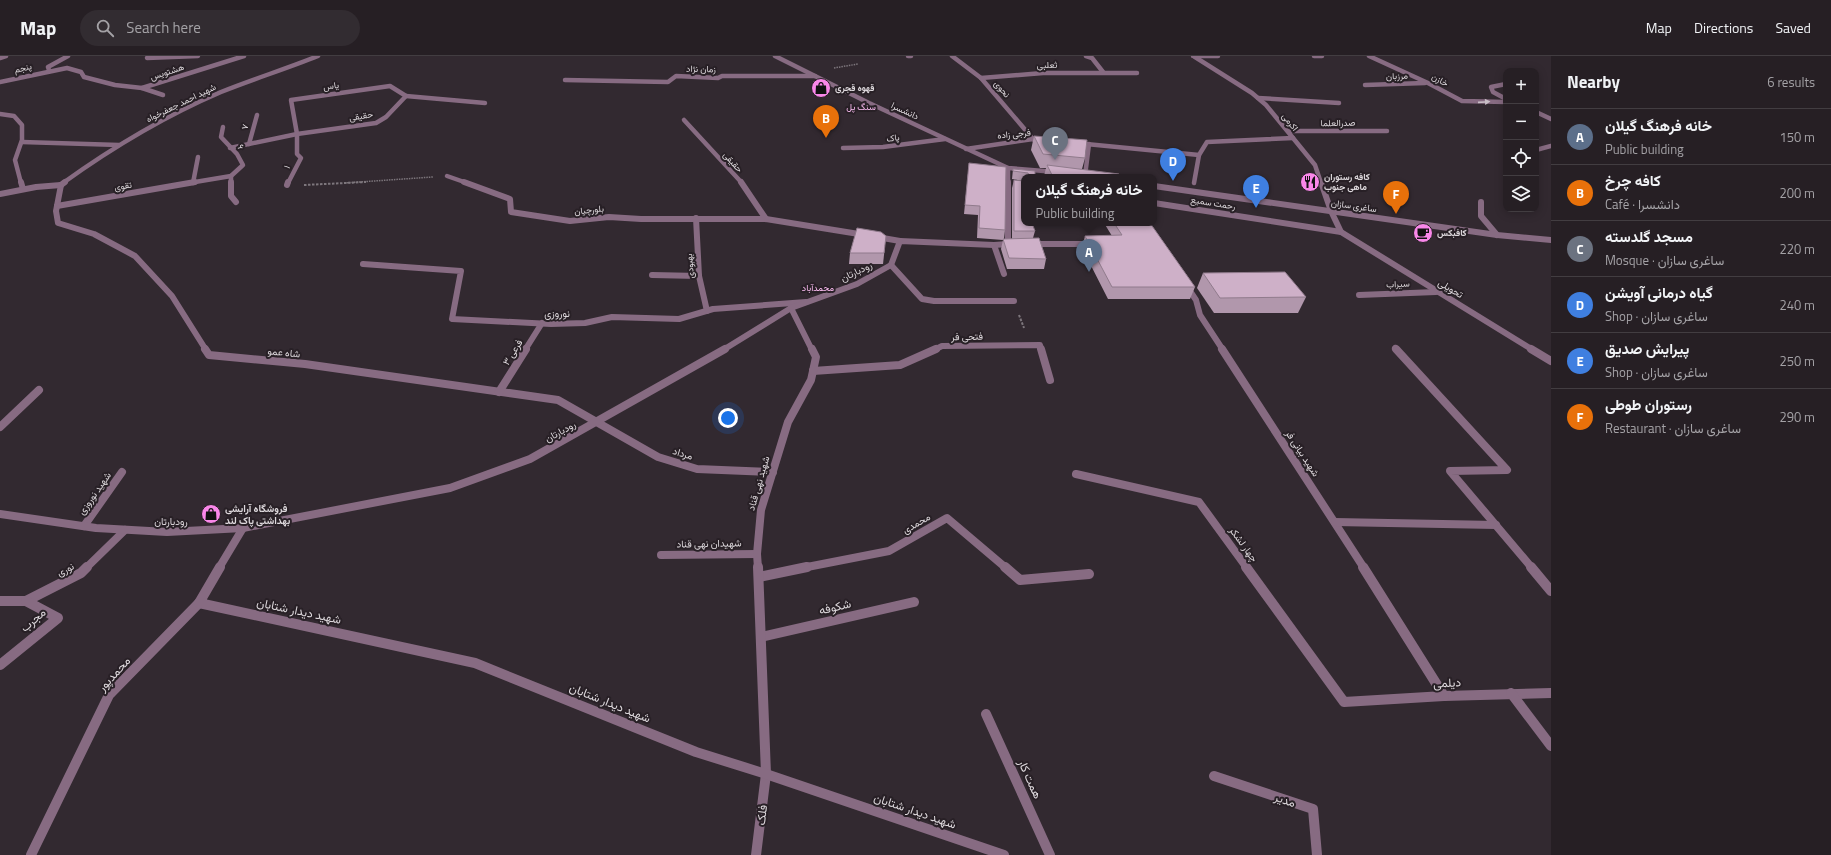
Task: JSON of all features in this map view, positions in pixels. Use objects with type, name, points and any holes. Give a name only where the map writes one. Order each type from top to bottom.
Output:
[{"type":"street","points":[[0,58],[6,56]]},
{"type":"street","points":[[49,70],[48,67],[68,56]]},
{"type":"street","points":[[147,58],[198,56]]},
{"type":"street","name":"هشتویس","points":[[49,70],[67,68],[81,72],[84,77],[95,81],[142,88],[244,56]]},
{"type":"street","name":"شهید احمد جعفرخواه","points":[[61,185],[88,165],[139,133],[209,97],[318,56]]},
{"type":"street","name":"دانشسرا","points":[[775,56],[869,103],[1008,168]]},
{"type":"street","name":"نحوی","points":[[952,56],[981,78],[1033,140]]},
{"type":"street","points":[[1086,56],[1092,58],[1103,72]]},
{"type":"street","points":[[1194,56],[1218,56]]},
{"type":"street","name":"اکرمی","points":[[1194,56],[1258,98],[1266,105],[1293,138]]},
{"type":"street","points":[[1314,56],[1322,56]]},
{"type":"street","name":"خازن","points":[[1369,56],[1428,83],[1462,101],[1503,101]]},
{"type":"street","name":"پنجم","points":[[0,82],[49,70]]},
{"type":"street","name":"ثعلبی","points":[[981,78],[1043,73],[1137,73]]},
{"type":"street","name":"زمان نژاد","points":[[565,80],[668,82],[676,76],[718,78],[722,76],[815,76]]},
{"type":"street","name":"مرزبان","points":[[1365,85],[1428,83]]},
{"type":"street","points":[[1503,85],[1491,87],[1493,92],[1503,99]]},
{"type":"street","name":"یاس","points":[[297,134],[291,100],[390,86],[406,96]]},
{"type":"street","points":[[142,88],[163,95]]},
{"type":"street","points":[[406,96],[485,103]]},
{"type":"street","name":"حقیقی","points":[[230,148],[297,134],[380,121],[406,96]]},
{"type":"street","points":[[1258,98],[1339,103]]},
{"type":"street","points":[[1539,113],[1551,119]]},
{"type":"street","points":[[0,114],[14,116],[22,125],[22,142],[15,160],[23,189]]},
{"type":"street","name":"۷","points":[[249,144],[257,115]]},
{"type":"street","name":"حقیقی","points":[[684,120],[740,181],[766,219]]},
{"type":"street","points":[[223,127],[221,137],[230,148]]},
{"type":"street","name":"صدرالعلما","points":[[1288,132],[1387,130]]},
{"type":"street","name":"۱","points":[[287,185],[301,158],[297,154],[297,134]]},
{"type":"street","points":[[1293,138],[1315,165],[1331,211],[1341,232]]},
{"type":"street","name":"اکرمی","points":[[1199,155],[1207,142],[1293,138]]},
{"type":"street","name":"پاک","points":[[843,148],[883,147],[945,139]]},
{"type":"street","name":"فرجی زاده","points":[[966,149],[1033,140],[1047,141]]},
{"type":"street","points":[[22,142],[120,145]]},
{"type":"street","points":[[1068,142],[1199,155],[1194,182]]},
{"type":"street","points":[[1088,174],[1089,144]]},
{"type":"street","points":[[1539,149],[1551,146]]},
{"type":"street","name":"۶","points":[[230,148],[242,159],[243,165],[231,176]]},
{"type":"street","points":[[193,182],[198,157]]},
{"type":"street","points":[[1008,244],[1011,183],[1008,168],[1063,173]]},
{"type":"street","points":[[231,176],[231,196],[236,202]]},
{"type":"street","name":"تقوی","points":[[57,206],[231,176]]},
{"type":"street","name":"بلورچیان","points":[[447,176],[510,199],[511,212],[570,221],[609,217],[641,220],[696,218],[766,219],[900,240]]},
{"type":"street","points":[[0,194],[23,189],[61,185]]},
{"type":"street","name":"شاه عمو","points":[[61,185],[57,206],[58,223],[94,234],[135,256],[172,296],[209,355],[305,364],[558,400],[596,423]]},
{"type":"street","name":"ساغری سازان","points":[[1157,186],[1497,235],[1551,240]]},
{"type":"street","points":[[1481,202],[1481,216],[1497,235]]},
{"type":"street","name":"رحمت سمیع","points":[[1157,203],[1341,232]]},
{"type":"street","name":"بهبودی","points":[[696,218],[698,276],[707,311]]},
{"type":"street","name":"تحویلی","points":[[1341,232],[1551,361]]},
{"type":"street","points":[[1014,301],[934,301],[922,299],[891,265],[900,240],[994,245],[1015,244]]},
{"type":"street","points":[[1022,244],[1099,244]]},
{"type":"street","points":[[994,245],[1004,274]]},
{"type":"street","name":"نوروزی","points":[[363,264],[461,271],[452,319],[542,323],[585,323],[612,317],[678,319],[713,309],[806,302]]},
{"type":"street","name":"رودبارتان","points":[[0,514],[84,526],[125,530],[167,532],[243,528],[450,488],[530,459],[703,362],[791,308],[857,284],[891,265]]},
{"type":"street","points":[[652,275],[698,276]]},
{"type":"street","name":"شهید بیانی فر","points":[[1183,281],[1196,300],[1200,315],[1335,522],[1444,696]]},
{"type":"street","name":"سیراب","points":[[1359,295],[1437,292]]},
{"type":"street","name":"شهید نهی قناد","points":[[766,774],[759,577],[756,554],[761,510],[788,422],[811,380],[816,357],[791,308]]},
{"type":"street","name":"فرعی ۳","points":[[499,392],[542,323]]},
{"type":"street","name":"فتحی فر","points":[[813,371],[900,365],[942,346],[1040,345],[1050,380]]},
{"type":"street","points":[[1395,348],[1507,470],[1450,471],[1551,591]]},
{"type":"street","points":[[0,427],[38,390]]},
{"type":"street","name":"مرداد","points":[[596,423],[658,457],[697,469],[773,472]]},
{"type":"street","name":"شهید نوروزی","points":[[84,526],[122,472]]},
{"type":"street","name":"چهار لشکر","points":[[1076,474],[1199,502],[1344,702]]},
{"type":"street","name":"محمدی","points":[[759,577],[889,551],[947,518],[1020,580],[1089,574]]},
{"type":"street","points":[[1335,522],[1496,525]]},
{"type":"street","name":"محمدپور","points":[[31,855],[109,695],[199,603],[243,528]]},
{"type":"street","name":"نوری","points":[[0,601],[26,601],[81,573],[125,530]]},
{"type":"street","name":"شهیدان نهی قناد","points":[[661,555],[756,554]]},
{"type":"street","name":"مجرب","points":[[0,665],[58,618],[26,601]]},
{"type":"street","name":"شکوفه","points":[[761,637],[914,602]]},
{"type":"street","name":"شهید دیدار شتابان","points":[[199,603],[475,663],[696,752],[766,774],[1004,855]]},
{"type":"street","points":[[1511,693],[1551,746]]},
{"type":"street","name":"دیلمی","points":[[1344,702],[1511,693],[1551,693]]},
{"type":"street","name":"همت کار","points":[[986,714],[1050,855]]},
{"type":"street","name":"فلک","points":[[756,855],[766,774]]},
{"type":"street","name":"مدیر","points":[[1214,776],[1313,809],[1317,855]]},
{"type":"path","points":[[287,185],[394,181],[447,176]]},
{"type":"building","points":[[1034,136],[1087,140],[1085,158],[1043,154]]},
{"type":"building","points":[[969,163],[1006,167],[1005,230],[979,228],[980,206],[965,205]]},
{"type":"building","points":[[1047,165],[1119,174],[1052,174]]},
{"type":"building","points":[[1013,169],[1035,171],[1035,174],[1028,174],[1013,171]]},
{"type":"building","points":[[1014,180],[1021,181],[1021,226],[1033,226],[1035,231],[1014,231]]},
{"type":"building","points":[[1116,226],[1152,226],[1195,287],[1112,287],[1085,236],[1122,235]]},
{"type":"building","points":[[857,228],[881,232],[886,236],[884,253],[850,253]]},
{"type":"building","points":[[1039,238],[1046,259],[1009,258],[1003,239]]},
{"type":"building","points":[[1285,272],[1306,297],[1220,298],[1203,273]]},
{"type":"place","name":"قهوه قجری","points":[[821,88]]},
{"type":"place","name":"کافه چرخ","points":[[826,138]]},
{"type":"place","name":"مسجد گلدسته","points":[[1055,160]]},
{"type":"place","name":"گیاه درمانی آویشن","points":[[1173,181]]},
{"type":"place","name":"کافه رستوران ماهی جنوب","points":[[1310,182]]},
{"type":"place","name":"پیرایش صدیق","points":[[1256,208]]},
{"type":"place","name":"رستوران طوطی","points":[[1396,214]]},
{"type":"place","name":"کافبکس","points":[[1423,233]]},
{"type":"place","name":"خانه فرهنگ گیلان","points":[[1089,272]]},
{"type":"place","name":"فروشگاه آرایشی بهداشتی پاک لند","points":[[211,514]]},
{"type":"district","name":"سنگ پل","points":[[861,107]]},
{"type":"district","name":"محمدآباد","points":[[818,288]]}]
